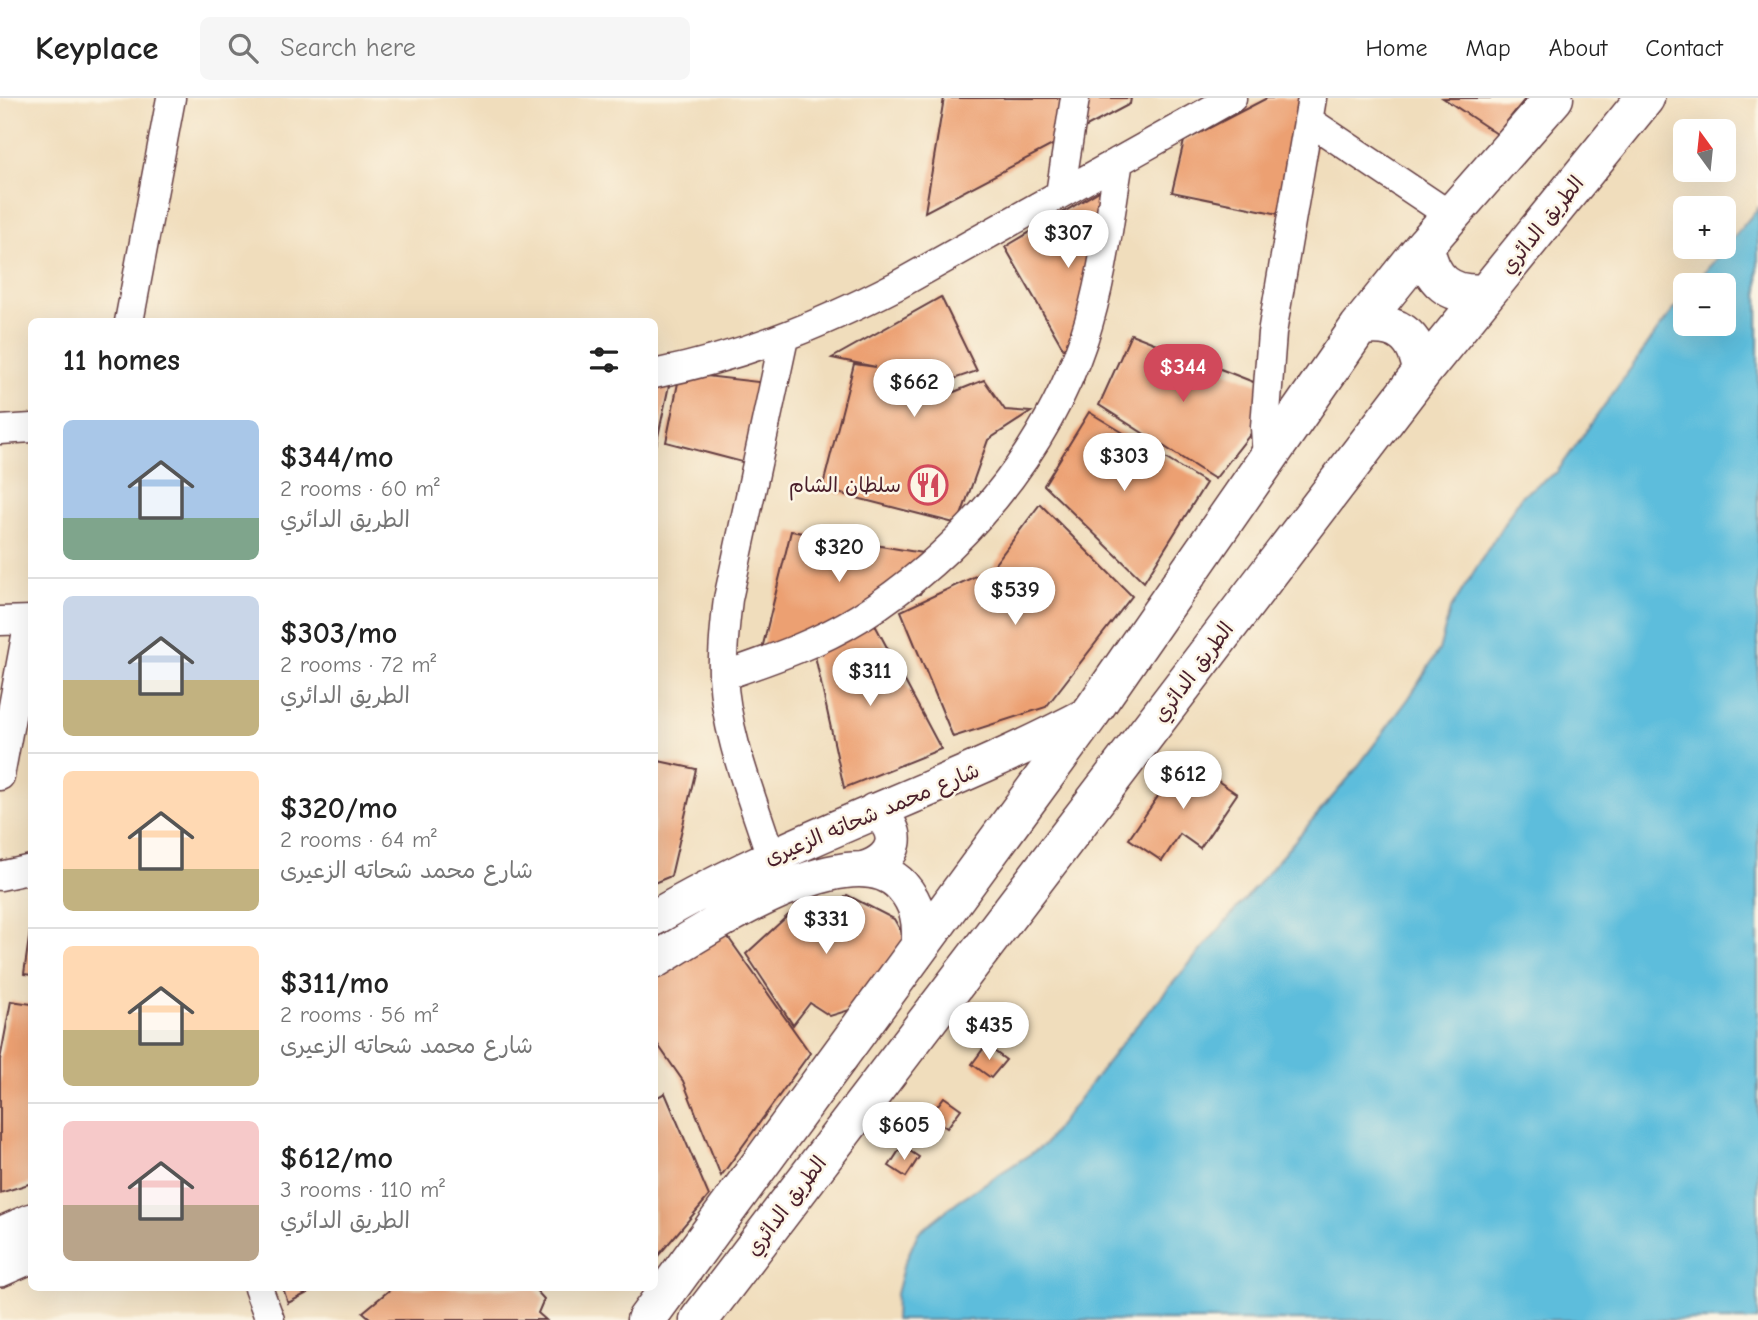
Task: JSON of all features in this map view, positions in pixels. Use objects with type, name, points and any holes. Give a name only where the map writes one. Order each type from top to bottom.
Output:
[{"type":"highway","points":[[646,1320],[1091,713],[1359,327],[1425,245],[1554,98]]},
{"type":"highway","name":"الطريق الدائري","points":[[699,1320],[1422,372],[1645,98]]},
{"type":"highway","points":[[1425,245],[1433,273],[1443,284],[1456,292],[1471,295],[1486,293]]},
{"type":"highway","points":[[1359,327],[1374,324],[1403,332],[1420,357],[1422,372]]},
{"type":"street","points":[[130,318],[171,98]]},
{"type":"street","points":[[1060,194],[1075,98]]},
{"type":"street","points":[[658,373],[737,354],[841,314],[1232,98]]},
{"type":"street","points":[[1267,460],[1265,426],[1272,333],[1310,109],[1451,216]]},
{"type":"street","points":[[723,676],[792,652],[858,619],[918,577],[972,526],[1018,469],[1055,406],[1083,339],[1102,271],[1119,161]]},
{"type":"street","points":[[772,857],[729,716],[723,676],[723,638],[728,600],[784,338]]},
{"type":"street","points":[[0,430],[28,428]]},
{"type":"street","points":[[0,621],[28,620]]},
{"type":"street","points":[[0,776],[28,630]]},
{"type":"street","name":"شارع محمد شحاته الزعيرى","points":[[658,916],[772,857],[999,759],[1091,713]]},
{"type":"street","points":[[865,869],[886,859],[893,838],[891,826],[884,817],[874,811]]},
{"type":"street","name":"شارع محمد شحاته الزعيرى","points":[[658,959],[738,912],[797,883],[842,871],[865,869],[882,872],[897,881],[909,894],[918,910],[921,927],[919,945]]},
{"type":"street","points":[[0,876],[28,870]]},
{"type":"street","points":[[0,1235],[28,1223]]},
{"type":"street","points":[[0,1269],[28,1257]]},
{"type":"street","points":[[259,1291],[270,1320]]},
{"type":"water","points":[[1758,208],[1758,1320],[895,1320],[896,1294],[903,1267],[918,1233],[958,1201],[1044,1145],[1125,1039],[1352,774],[1409,698],[1439,650],[1450,610],[1522,495],[1557,472],[1673,311],[1673,336],[1736,336],[1736,273],[1704,273],[1716,259],[1736,259],[1736,234]]},
{"type":"building","points":[[944,98],[1131,98],[1130,104],[925,212]]},
{"type":"building","points":[[1267,98],[1324,98],[1303,219],[1172,192],[1184,141]]},
{"type":"building","points":[[1443,98],[1526,98],[1497,134]]},
{"type":"building","points":[[1116,181],[1083,383],[1005,247]]},
{"type":"building","points":[[941,297],[977,371],[936,385],[949,394],[984,380],[1005,410],[1031,412],[988,440],[958,524],[822,489],[854,364],[876,367],[832,358]]},
{"type":"building","points":[[1131,334],[1261,385],[1252,432],[1215,479],[1099,405]]},
{"type":"building","points":[[672,371],[658,437],[658,373]]},
{"type":"building","points":[[680,373],[767,383],[746,463],[666,442]]},
{"type":"building","points":[[1089,412],[1206,483],[1144,582],[1044,485]]},
{"type":"building","points":[[1040,504],[1132,596],[1046,707],[953,737],[901,611],[991,569]]},
{"type":"building","points":[[791,531],[940,556],[920,594],[761,653]]},
{"type":"building","points":[[874,623],[941,749],[844,788],[814,651]]},
{"type":"building","points":[[1184,758],[1237,794],[1200,848],[1180,834],[1162,861],[1129,839]]},
{"type":"building","points":[[658,761],[696,769],[671,876],[658,881]]},
{"type":"building","points":[[847,895],[894,919],[905,938],[853,1009],[830,1016],[810,1003],[793,1025],[746,954],[795,909],[809,916],[822,901],[835,908]]},
{"type":"building","points":[[723,930],[810,1053],[721,1176],[683,1081],[658,1045],[658,965]]},
{"type":"building","points":[[28,945],[28,974],[24,974]]},
{"type":"building","points":[[11,1001],[28,1003],[28,1184],[0,1193],[0,1060]]},
{"type":"building","points":[[986,1045],[1006,1060],[991,1078],[972,1064]]},
{"type":"building","points":[[665,1093],[709,1196],[658,1256],[658,1097]]},
{"type":"building","points":[[944,1097],[961,1109],[947,1128],[930,1116]]},
{"type":"building","points":[[902,1146],[919,1157],[906,1177],[889,1166]]},
{"type":"building","points":[[284,1291],[311,1291],[288,1303]]},
{"type":"building","points":[[388,1291],[537,1291],[544,1299],[538,1313],[546,1320],[372,1320],[363,1312]]},
{"type":"place","name":"سلطان الشام","points":[[928,485]]}]
